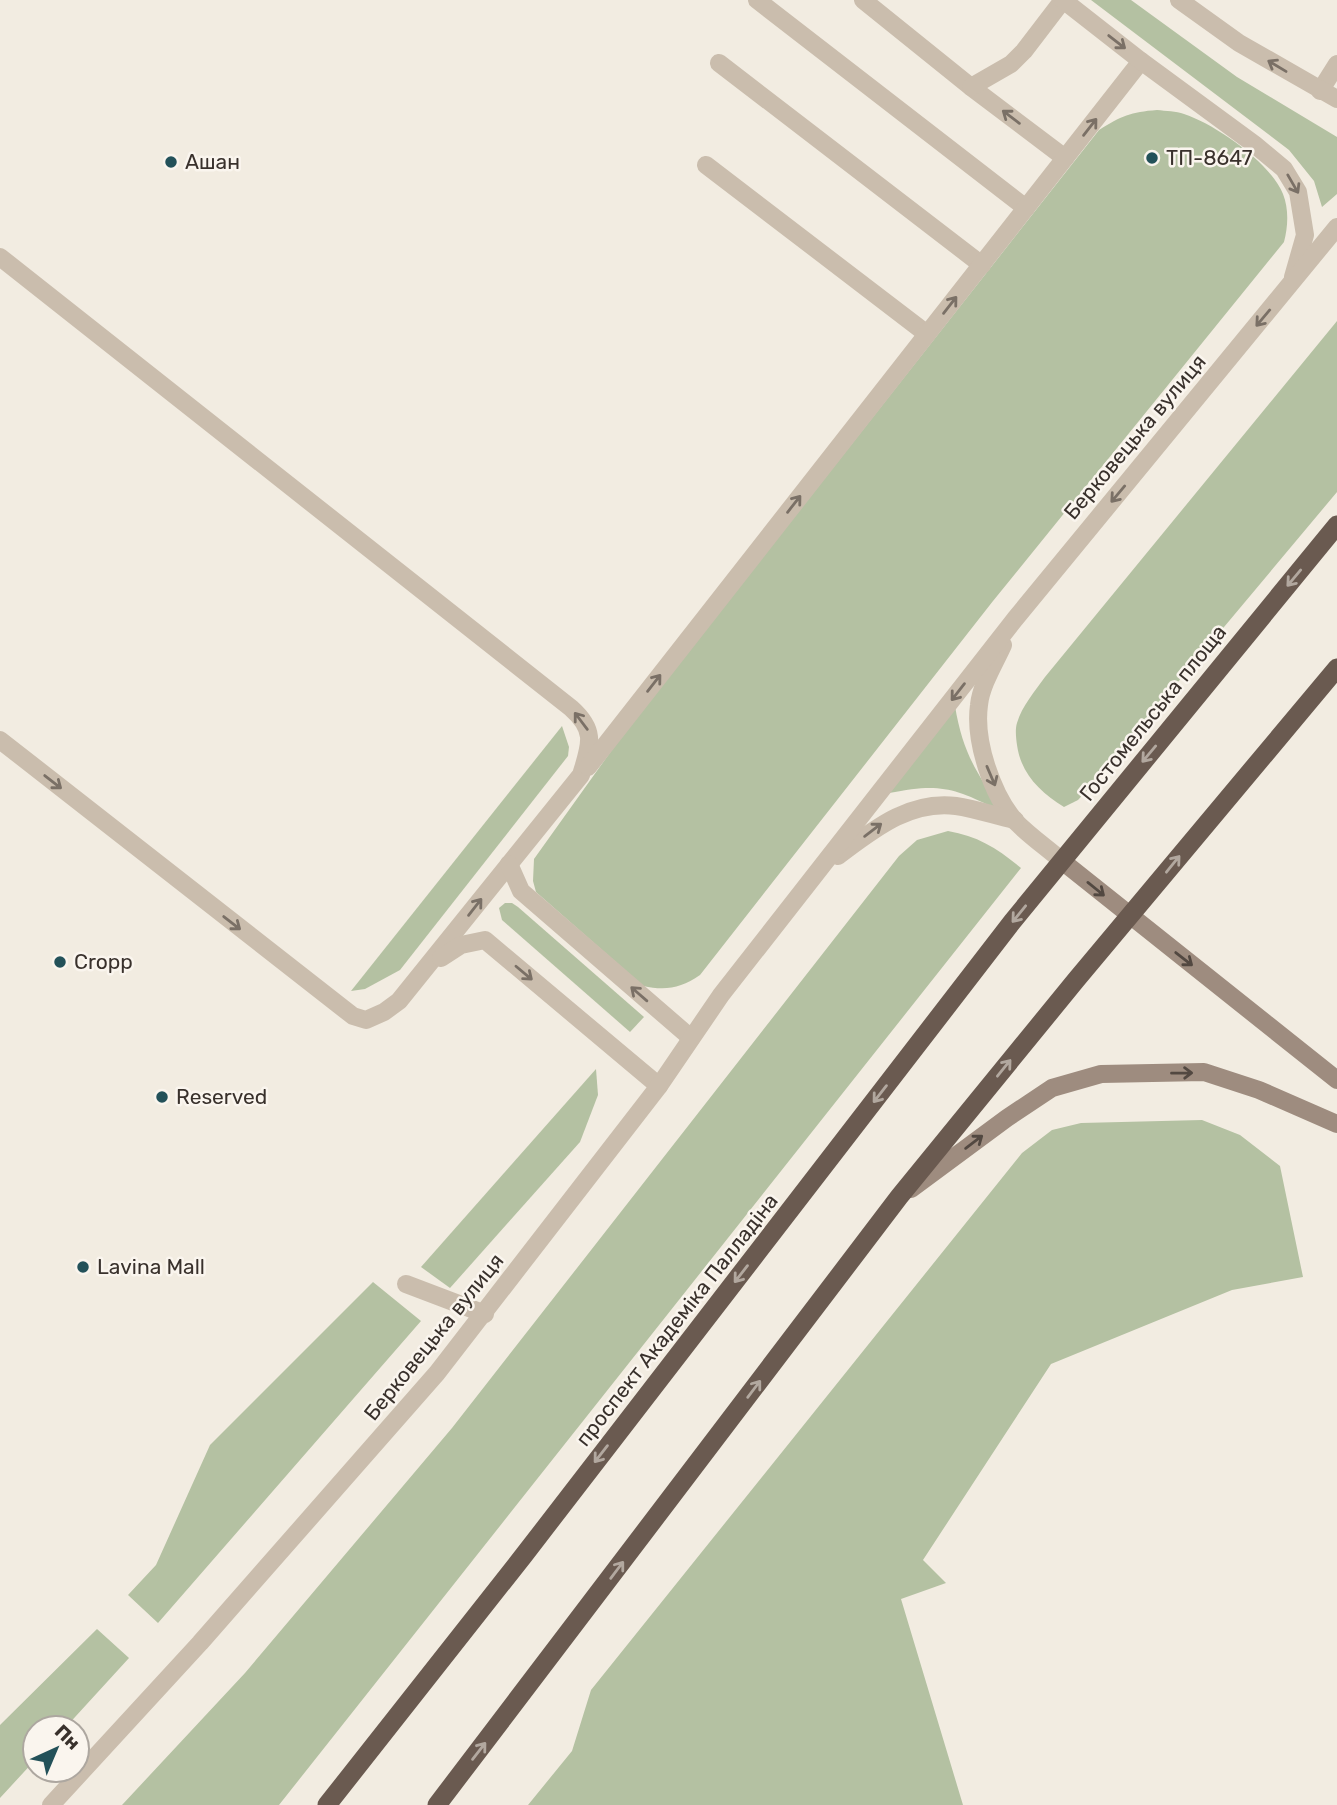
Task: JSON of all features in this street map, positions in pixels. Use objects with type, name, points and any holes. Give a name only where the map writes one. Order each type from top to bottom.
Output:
[{"type":"highway","name":"Гостомельська площа","points":[[1062,861],[1337,526]]},
{"type":"highway","points":[[437,1805],[900,1197],[1337,668]]},
{"type":"highway","name":"проспект Академіка Палладіна","points":[[327,1805],[1062,861]]},
{"type":"main road","points":[[1062,861],[1337,1080]]},
{"type":"main road","points":[[900,1197],[1052,1088],[1101,1074],[1204,1072],[1259,1090],[1337,1124]]},
{"type":"street","points":[[757,0],[1027,208]]},
{"type":"street","points":[[863,0],[1065,158]]},
{"type":"street","points":[[971,87],[1011,64],[1063,0]]},
{"type":"street","name":"Берковецька вулиця","points":[[1063,0],[1284,169],[1298,192],[1306,235],[1291,284]]},
{"type":"street","points":[[1185,2],[1239,44],[1337,99]]},
{"type":"street","points":[[0,740],[353,1016],[366,1020],[384,1012],[399,1001],[581,775],[1141,61]]},
{"type":"street","points":[[719,63],[982,265]]},
{"type":"street","points":[[1320,91],[1337,64]]},
{"type":"street","points":[[706,165],[927,334]]},
{"type":"street","name":"Берковецька вулиця","points":[[51,1805],[200,1643],[437,1373],[659,1086],[721,995],[1015,619],[1337,227]]},
{"type":"street","points":[[0,257],[582,718],[590,733],[589,750],[581,775]]},
{"type":"street","name":"Берковецька вулиця","points":[[1015,619],[979,703],[978,727],[983,757],[993,783],[1015,820],[1062,861]]},
{"type":"street","name":"Берковецька вулиця","points":[[819,871],[884,822],[907,812],[931,806],[955,806],[1015,820]]},
{"type":"street","points":[[509,864],[521,891],[691,1038]]},
{"type":"street","points":[[426,968],[461,945],[485,940],[659,1086]]},
{"type":"street","points":[[406,1284],[485,1314]]},
{"type":"green space","points":[[1091,0],[1131,0],[1237,77],[1337,137],[1337,194],[1322,207],[1314,181],[1289,150]]},
{"type":"green space","points":[[1157,110],[1181,113],[1211,126],[1241,146],[1267,170],[1277,182],[1285,200],[1287,218],[1284,242],[993,601],[700,975],[673,987],[643,986],[536,892],[533,881],[534,859],[624,733],[1099,130],[1126,116]]},
{"type":"green space","points":[[1337,321],[1337,492],[1090,787],[1078,800],[1064,807],[1033,781],[1023,765],[1016,734],[1022,711],[1045,677]]},
{"type":"green space","points":[[955,706],[965,746],[996,802],[994,808],[966,795],[943,789],[919,788],[889,793]]},
{"type":"green space","points":[[562,726],[569,747],[568,756],[400,970],[365,989],[351,991]]},
{"type":"green space","points":[[948,831],[987,844],[1021,868],[279,1805],[122,1805],[245,1673],[452,1428],[899,856],[917,840]]},
{"type":"green space","points":[[505,903],[518,907],[644,1017],[630,1032],[502,920],[499,908]]},
{"type":"green space","points":[[596,1069],[598,1095],[580,1142],[450,1288],[421,1267]]},
{"type":"green space","points":[[1202,1120],[1240,1135],[1280,1166],[1303,1277],[1232,1290],[1051,1364],[923,1560],[946,1583],[901,1599],[963,1805],[528,1805],[572,1751],[591,1690],[1022,1153],[1052,1130],[1081,1123]]},
{"type":"green space","points":[[373,1282],[421,1321],[158,1623],[128,1595],[156,1565],[210,1445]]},
{"type":"green space","points":[[97,1629],[129,1658],[78,1714],[21,1714],[21,1775],[0,1798],[0,1725]]},
{"type":"place","name":"ТП-8647","points":[[1152,158]]},
{"type":"place","name":"Ашан","points":[[171,162]]},
{"type":"place","name":"Cropp","points":[[60,962]]},
{"type":"place","name":"Reserved","points":[[162,1097]]},
{"type":"place","name":"Lavina Mall","points":[[83,1267]]}]
